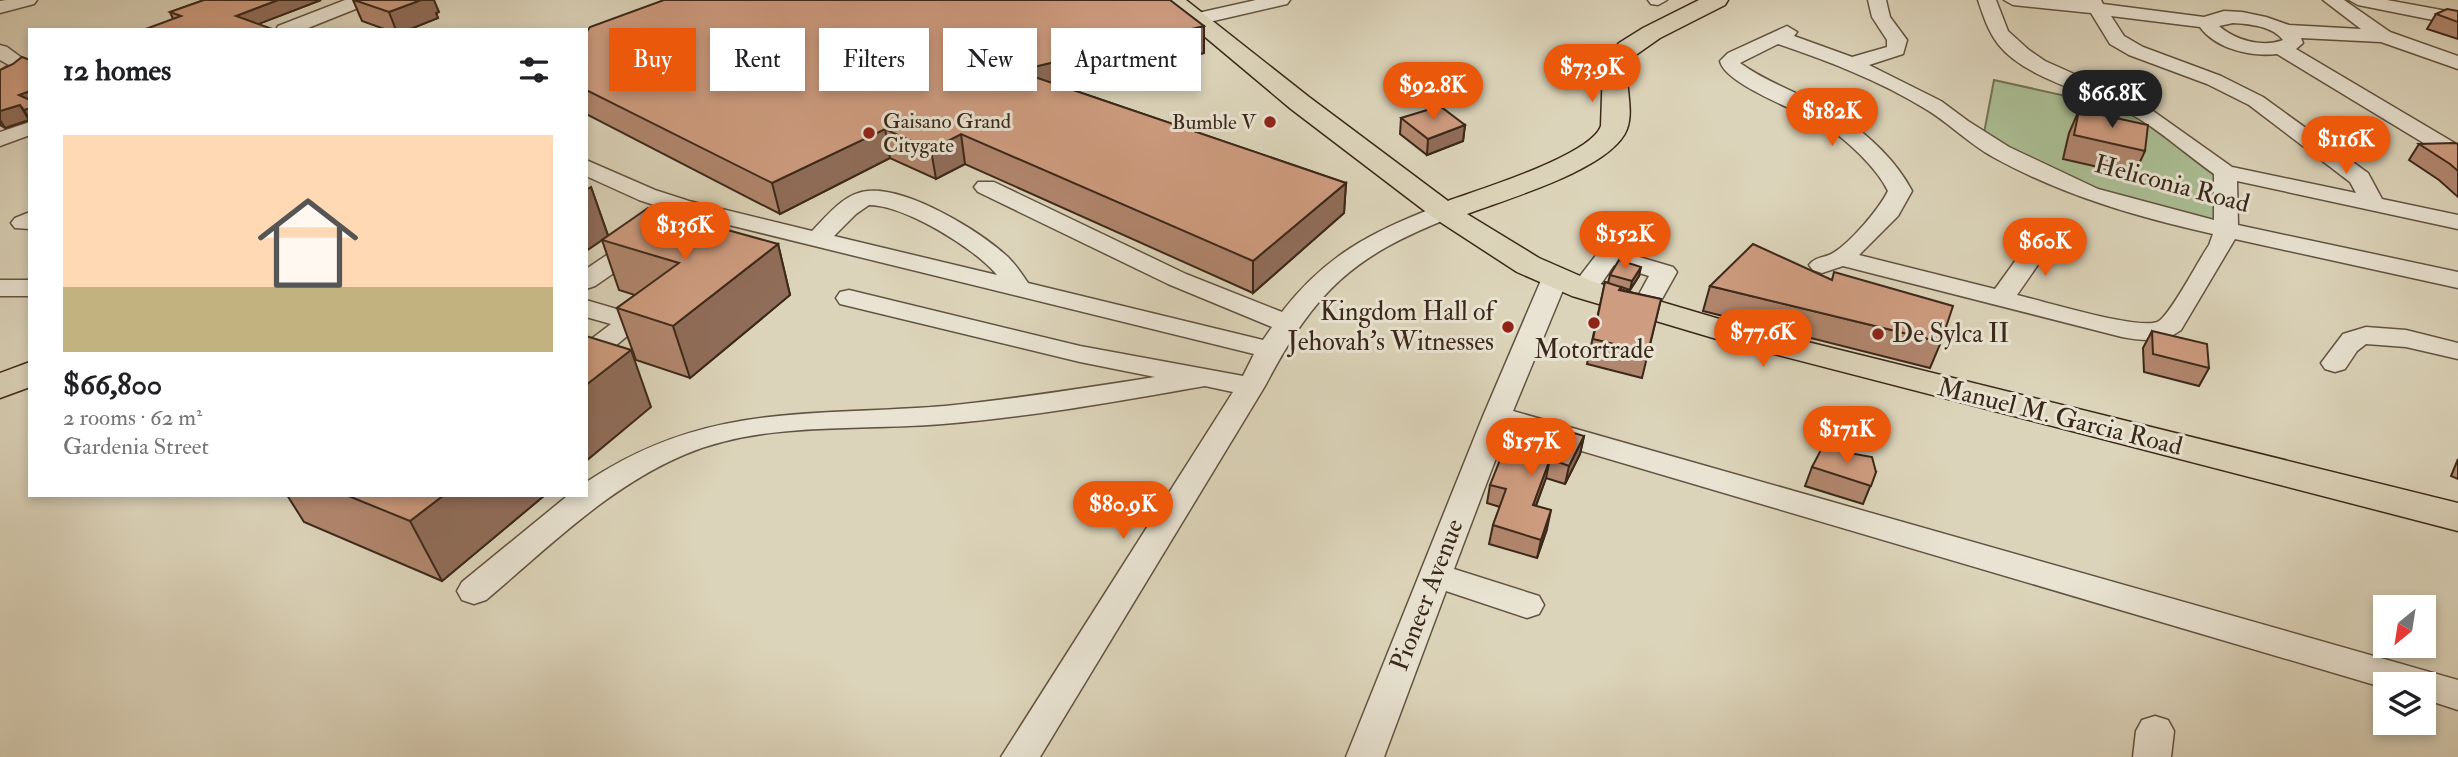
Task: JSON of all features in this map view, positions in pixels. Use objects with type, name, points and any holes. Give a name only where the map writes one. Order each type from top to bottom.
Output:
[{"type":"main road","points":[[1444,212],[1562,167],[1599,148],[1614,129],[1615,65],[1620,56],[1639,41],[1717,0]]},
{"type":"main road","name":"Manuel M. Garcia Road","points":[[1184,10],[1300,103],[1444,212],[1500,249],[1569,284],[1644,309],[1783,347],[2458,517]]},
{"type":"main road","points":[[0,387],[28,374]]},
{"type":"street","points":[[0,6],[28,0]]},
{"type":"street","points":[[290,28],[362,0]]},
{"type":"street","points":[[1184,10],[1281,0]]},
{"type":"street","points":[[1851,64],[1896,50],[1897,40],[1881,17],[1877,0]]},
{"type":"street","points":[[1987,0],[1999,32],[2007,43],[2022,54],[2038,65],[2139,110],[2225,173],[2458,222]]},
{"type":"street","points":[[2013,0],[2096,4],[2209,23]]},
{"type":"street","points":[[2209,0],[2230,17]]},
{"type":"street","points":[[2332,0],[2383,36],[2455,61],[2443,72],[2458,83]]},
{"type":"street","points":[[2358,0],[2458,19]]},
{"type":"street","points":[[2096,4],[2117,40],[2136,51],[2214,80],[2256,101],[2360,178],[2374,204]]},
{"type":"street","points":[[2209,23],[2213,19],[2230,17],[2259,21],[2458,154]]},
{"type":"street","points":[[2209,23],[2213,31],[2227,40],[2261,48],[2283,39],[2383,36]]},
{"type":"street","name":"Heliconia Road","points":[[2002,298],[1832,261],[1890,211],[1900,191],[1898,182],[1891,171],[1834,122],[1749,79],[1731,66],[1730,61],[1782,34],[1916,95],[1977,138],[2062,181],[2123,204],[2226,230],[2458,280]]},
{"type":"street","points":[[0,51],[20,64],[14,72],[0,79]]},
{"type":"street","points":[[0,139],[28,129]]},
{"type":"street","points":[[588,168],[638,191],[692,208],[1019,288],[1278,336]]},
{"type":"street","points":[[2050,230],[2002,298],[2122,329],[2154,333],[2166,330],[2213,258],[2226,230],[2225,173]]},
{"type":"street","points":[[986,187],[1164,273],[1278,336]]},
{"type":"street","points":[[818,239],[857,203],[866,199],[887,199],[985,250],[1002,265],[1019,288]]},
{"type":"street","points":[[588,280],[692,208]]},
{"type":"street","points":[[1020,757],[1251,386],[1278,336],[1311,290],[1360,250],[1408,224],[1444,212]]},
{"type":"street","name":"Pioneer Avenue","points":[[1365,757],[1496,416],[1569,284]]},
{"type":"street","points":[[0,288],[28,288]]},
{"type":"street","points":[[849,298],[1080,354],[1251,386]]},
{"type":"street","points":[[588,309],[631,322],[588,354]]},
{"type":"street","points":[[2335,363],[2358,337],[2386,337],[2458,351]]},
{"type":"street","points":[[474,592],[601,489],[642,462],[701,437],[753,426],[944,415],[1087,397],[1207,377]]},
{"type":"street","points":[[1496,416],[2377,672]]},
{"type":"street","points":[[1434,575],[1527,605]]},
{"type":"street","points":[[2436,689],[2458,695]]},
{"type":"green space","points":[[1994,80],[2129,110],[2214,175],[2214,222],[2096,191],[2031,160],[1984,133]]},
{"type":"building","points":[[204,0],[278,0],[236,16],[269,28],[148,28],[181,16],[170,12]]},
{"type":"building","points":[[354,0],[421,0],[389,12]]},
{"type":"building","points":[[664,0],[1170,0],[1204,26],[1051,28],[1051,63],[1037,66],[1037,28],[943,28],[943,91],[1037,91],[1037,78],[1051,83],[1051,91],[1076,91],[1346,183],[1253,261],[961,134],[931,150],[885,129],[772,183],[588,91],[588,30]]},
{"type":"building","points":[[2447,9],[2458,11],[2458,22],[2436,14]]},
{"type":"building","points":[[22,57],[28,59],[28,92],[19,95],[28,99],[28,109],[24,110],[20,105],[0,111],[0,70]]},
{"type":"building","points":[[1440,106],[1465,125],[1428,139],[1401,118]]},
{"type":"building","points":[[2079,110],[2148,125],[2145,151],[2074,135]]},
{"type":"building","points":[[2419,144],[2458,144],[2458,171]]},
{"type":"building","points":[[648,208],[778,244],[673,326],[617,308],[679,263],[602,240]]},
{"type":"building","points":[[1753,244],[1832,280],[1834,272],[1953,306],[1941,342],[1710,286]]},
{"type":"building","points":[[1619,260],[1641,267],[1632,281],[1610,275]]},
{"type":"building","points":[[1605,282],[1621,287],[1619,290],[1661,299],[1648,352],[1593,339]]},
{"type":"building","points":[[2152,331],[2207,344],[2209,368],[2153,354]]},
{"type":"building","points":[[588,337],[631,350],[588,383]]},
{"type":"building","points":[[1535,421],[1584,436],[1569,466],[1550,459],[1533,505],[1551,510],[1541,540],[1493,525],[1506,489],[1490,485],[1500,460],[1511,463]]},
{"type":"building","points":[[1822,448],[1872,457],[1876,472],[1871,486],[1812,467]]},
{"type":"building","points":[[351,497],[441,497],[410,521]]},
{"type":"place","name":"Bumble V","points":[[1270,122]]},
{"type":"place","name":"Gaisano Grand Citygate","points":[[869,133]]},
{"type":"place","name":"Motortrade","points":[[1594,323]]},
{"type":"place","name":"Kingdom Hall of Jehovah's Witnesses","points":[[1508,327]]},
{"type":"place","name":"De Sylca II","points":[[1878,334]]}]
